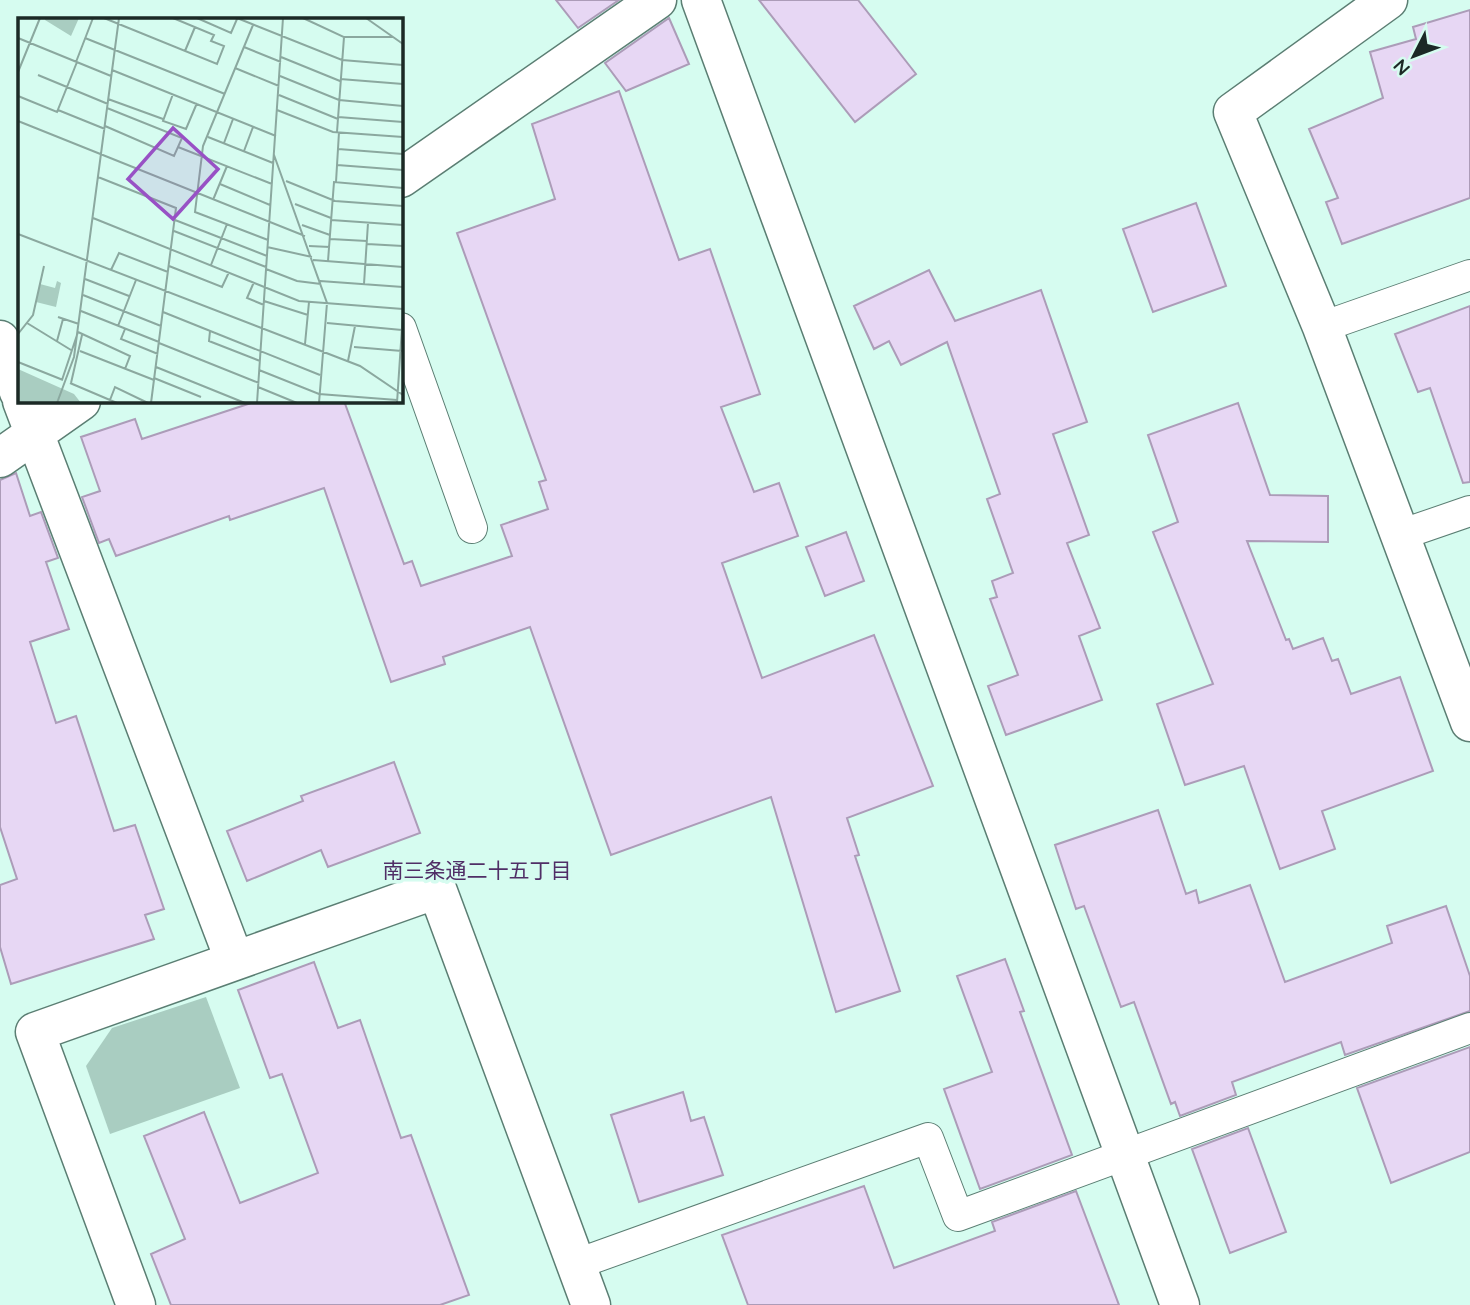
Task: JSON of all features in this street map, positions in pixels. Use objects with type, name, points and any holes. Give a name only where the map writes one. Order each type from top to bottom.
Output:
[{"type":"street","points":[[402,177],[657,0]]},
{"type":"street","points":[[701,0],[1180,1305]]},
{"type":"street","points":[[1388,0],[1233,112],[1322,327],[1470,722]]},
{"type":"street","points":[[0,340],[18,389]]},
{"type":"street","points":[[0,458],[28,417],[78,402]]},
{"type":"street","points":[[28,417],[234,959]]},
{"type":"street","points":[[136,1305],[35,1032],[437,889],[590,1305]]},
{"type":"lane","points":[[1322,327],[1470,275]]},
{"type":"lane","points":[[402,331],[472,528]]},
{"type":"lane","points":[[1400,535],[1470,511]]},
{"type":"lane","points":[[574,1265],[928,1138],[958,1216],[1125,1157],[1470,1028]]},
{"type":"shaded area","points":[[206,997],[240,1088],[110,1134],[86,1066],[112,1028]]},
{"type":"building","points":[[556,0],[619,0],[578,28]]},
{"type":"building","points":[[759,0],[858,0],[916,74],[855,122]]},
{"type":"building","points":[[1470,10],[1470,198],[1342,244],[1326,202],[1338,198],[1309,129],[1383,98],[1370,52],[1416,39],[1413,27]]},
{"type":"building","points":[[669,18],[689,64],[626,91],[605,63]]},
{"type":"building","points":[[619,91],[679,260],[710,249],[760,394],[721,407],[754,492],[779,483],[798,536],[722,563],[762,678],[874,635],[933,786],[847,818],[859,855],[855,856],[900,991],[836,1012],[771,797],[611,855],[530,627],[443,657],[445,664],[391,682],[324,488],[230,520],[229,516],[116,556],[109,539],[99,543],[82,497],[100,491],[81,437],[135,419],[142,439],[254,402],[344,402],[404,564],[412,561],[421,586],[512,556],[501,525],[548,509],[539,482],[546,480],[457,233],[555,199],[532,124]]},
{"type":"building","points":[[1196,203],[1226,286],[1153,312],[1123,229]]},
{"type":"building","points":[[929,270],[955,321],[1041,290],[1087,422],[1053,434],[1089,535],[1067,543],[1100,628],[1079,636],[1102,700],[1006,735],[988,686],[1018,675],[990,599],[997,597],[992,581],[1013,573],[987,499],[1000,494],[947,342],[901,365],[889,341],[874,349],[854,306]]},
{"type":"building","points":[[1470,306],[1470,482],[1463,483],[1430,388],[1418,392],[1395,334]]},
{"type":"building","points":[[1238,403],[1270,495],[1328,496],[1328,542],[1247,541],[1286,640],[1289,639],[1293,649],[1323,638],[1332,661],[1338,659],[1351,694],[1400,677],[1433,771],[1322,811],[1335,849],[1280,869],[1244,766],[1185,785],[1157,704],[1213,684],[1153,532],[1178,522],[1148,435]]},
{"type":"building","points":[[16,473],[30,516],[41,512],[58,558],[46,562],[69,629],[30,642],[56,723],[76,716],[114,831],[135,825],[164,909],[145,915],[154,939],[11,984],[0,947],[0,885],[17,879],[0,827],[0,480]]},
{"type":"building","points":[[846,532],[864,581],[825,596],[806,547]]},
{"type":"building","points":[[394,762],[420,833],[328,867],[321,850],[247,881],[227,831],[303,801],[301,796]]},
{"type":"building","points":[[1158,810],[1186,894],[1196,890],[1199,903],[1250,885],[1285,982],[1392,943],[1387,926],[1446,906],[1470,976],[1470,1011],[1345,1055],[1341,1042],[1232,1082],[1236,1095],[1180,1116],[1175,1102],[1171,1104],[1134,1002],[1121,1007],[1084,906],[1076,909],[1055,845]]},
{"type":"building","points":[[1005,959],[1024,1011],[1020,1012],[1072,1155],[980,1189],[944,1089],[992,1072],[957,976]]},
{"type":"building","points":[[314,962],[338,1028],[360,1020],[401,1138],[411,1135],[469,1295],[440,1305],[171,1305],[151,1254],[185,1239],[144,1136],[204,1112],[240,1203],[318,1173],[282,1074],[270,1078],[238,990]]},
{"type":"building","points":[[1470,1047],[1470,1152],[1391,1183],[1357,1088]]},
{"type":"building","points":[[683,1092],[691,1121],[704,1117],[723,1175],[639,1202],[611,1115]]},
{"type":"building","points":[[1248,1128],[1286,1232],[1230,1253],[1192,1149]]},
{"type":"building","points":[[864,1186],[894,1268],[995,1231],[992,1222],[1076,1191],[1119,1305],[748,1305],[722,1235]]},
{"type":"district","name":"南三条通二十五丁目","points":[[477,871]]}]
